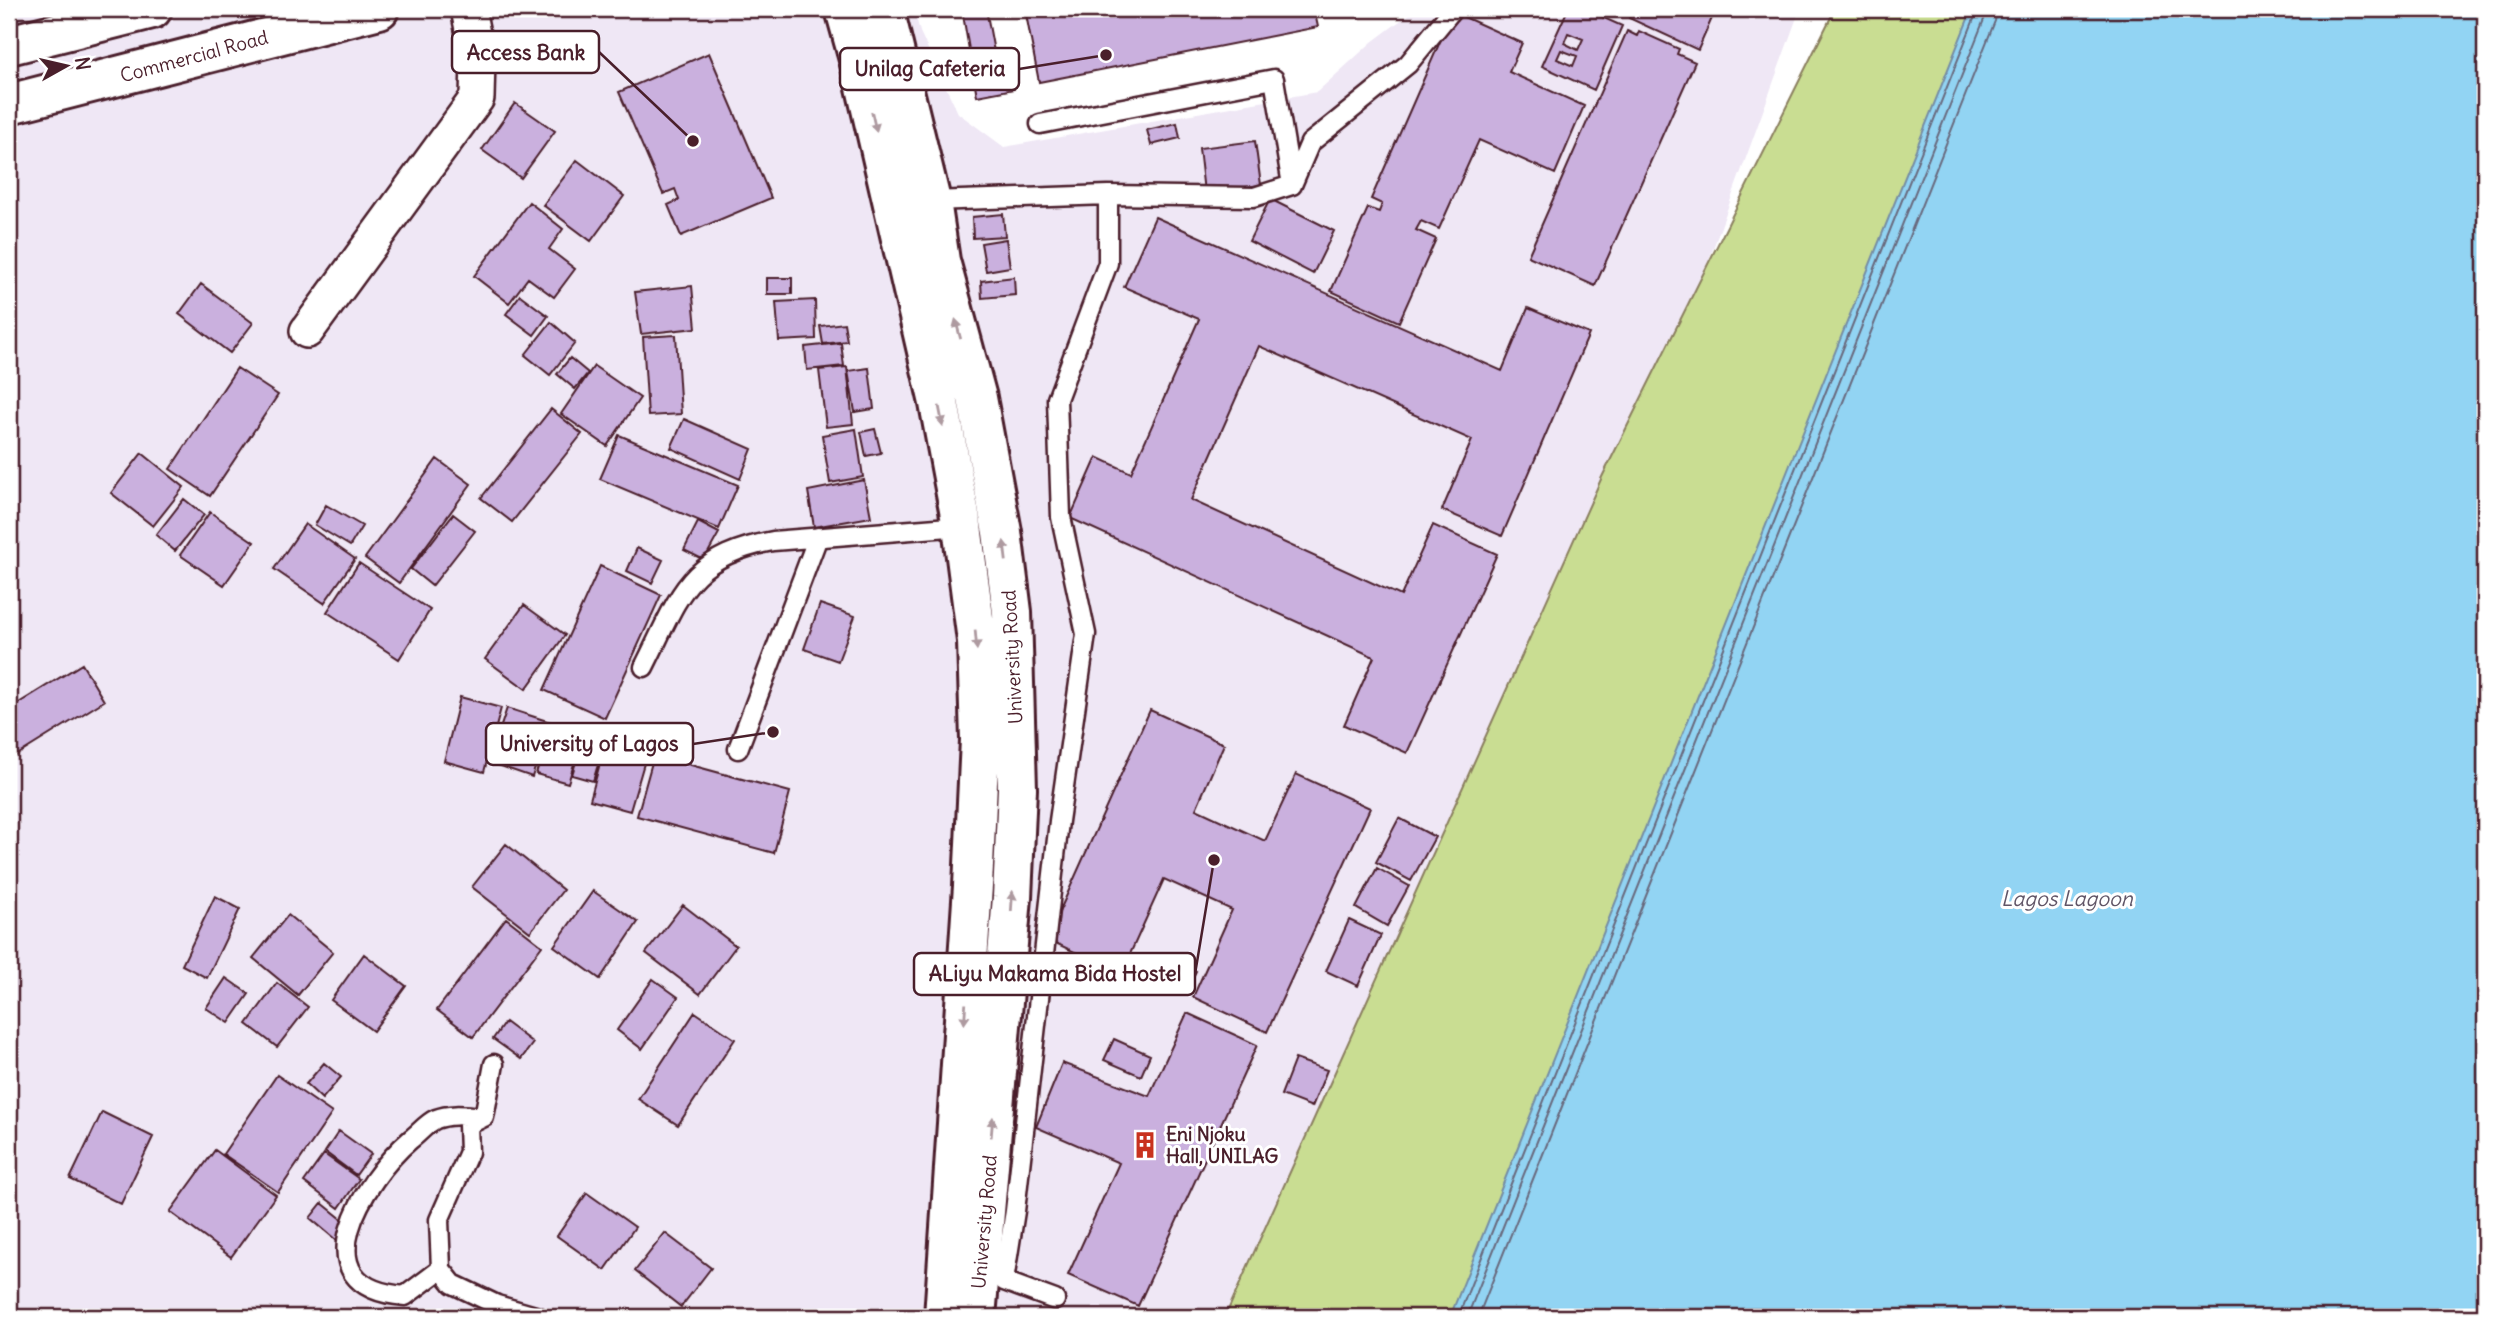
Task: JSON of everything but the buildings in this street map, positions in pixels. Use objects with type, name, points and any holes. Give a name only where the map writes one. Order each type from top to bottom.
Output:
[{"type":"main road","points":[[9,45],[152,9]]},
{"type":"main road","name":"Commercial Road","points":[[9,104],[379,9]]},
{"type":"main road","name":"University Road","points":[[845,9],[863,74],[939,403],[962,526],[976,641],[979,740],[973,886],[944,1317]]},
{"type":"main road","name":"University Road","points":[[884,9],[931,201],[940,261],[976,398],[1002,532],[1012,612],[1017,789],[1013,897],[976,1317]]},
{"type":"street","points":[[307,331],[477,98],[478,59],[468,9]]},
{"type":"lane","points":[[931,201],[1108,195],[1254,197],[1292,185],[1310,143],[1408,64],[1453,9]]},
{"type":"lane","points":[[1040,124],[1274,79],[1292,185]]},
{"type":"lane","points":[[1055,1300],[1004,1281],[1015,1211],[1059,821],[1086,634],[1061,516],[1057,399],[1108,263],[1108,195]]},
{"type":"lane","points":[[644,667],[680,597],[699,570],[722,555],[746,546],[773,541],[962,526]]},
{"type":"lane","points":[[738,749],[818,537]]},
{"type":"lane","points":[[484,1117],[494,1064]]},
{"type":"lane","points":[[441,1269],[405,1296],[387,1294],[366,1287],[350,1270],[345,1244],[351,1225],[377,1173],[402,1147],[439,1118],[484,1117]]},
{"type":"lane","points":[[484,1117],[468,1125],[469,1152],[439,1220],[441,1269],[453,1284],[498,1305],[539,1317]]},
{"type":"shaded area","points":[[9,9],[914,9],[920,32],[958,113],[1004,147],[1317,92],[1372,42],[1416,9],[1800,9],[1325,1317],[9,1317]]},
{"type":"green space","name":"Lagos Lagoon","points":[[1835,9],[2485,9],[2485,1317],[1225,1317],[1602,477]]},
{"type":"water","name":"Lagos Lagoon","points":[[1972,9],[2485,9],[2485,1317],[1450,1317]]},
{"type":"place","name":"Unilag Cafeteria","points":[[1106,55]]},
{"type":"place","name":"Access Bank","points":[[693,141]]},
{"type":"place","name":"University of Lagos","points":[[773,732]]},
{"type":"place","name":"ALiyu Makama Bida Hostel","points":[[1214,860]]},
{"type":"place","name":"Eni Njoku Hall, UNILAG","points":[[1145,1145]]}]
